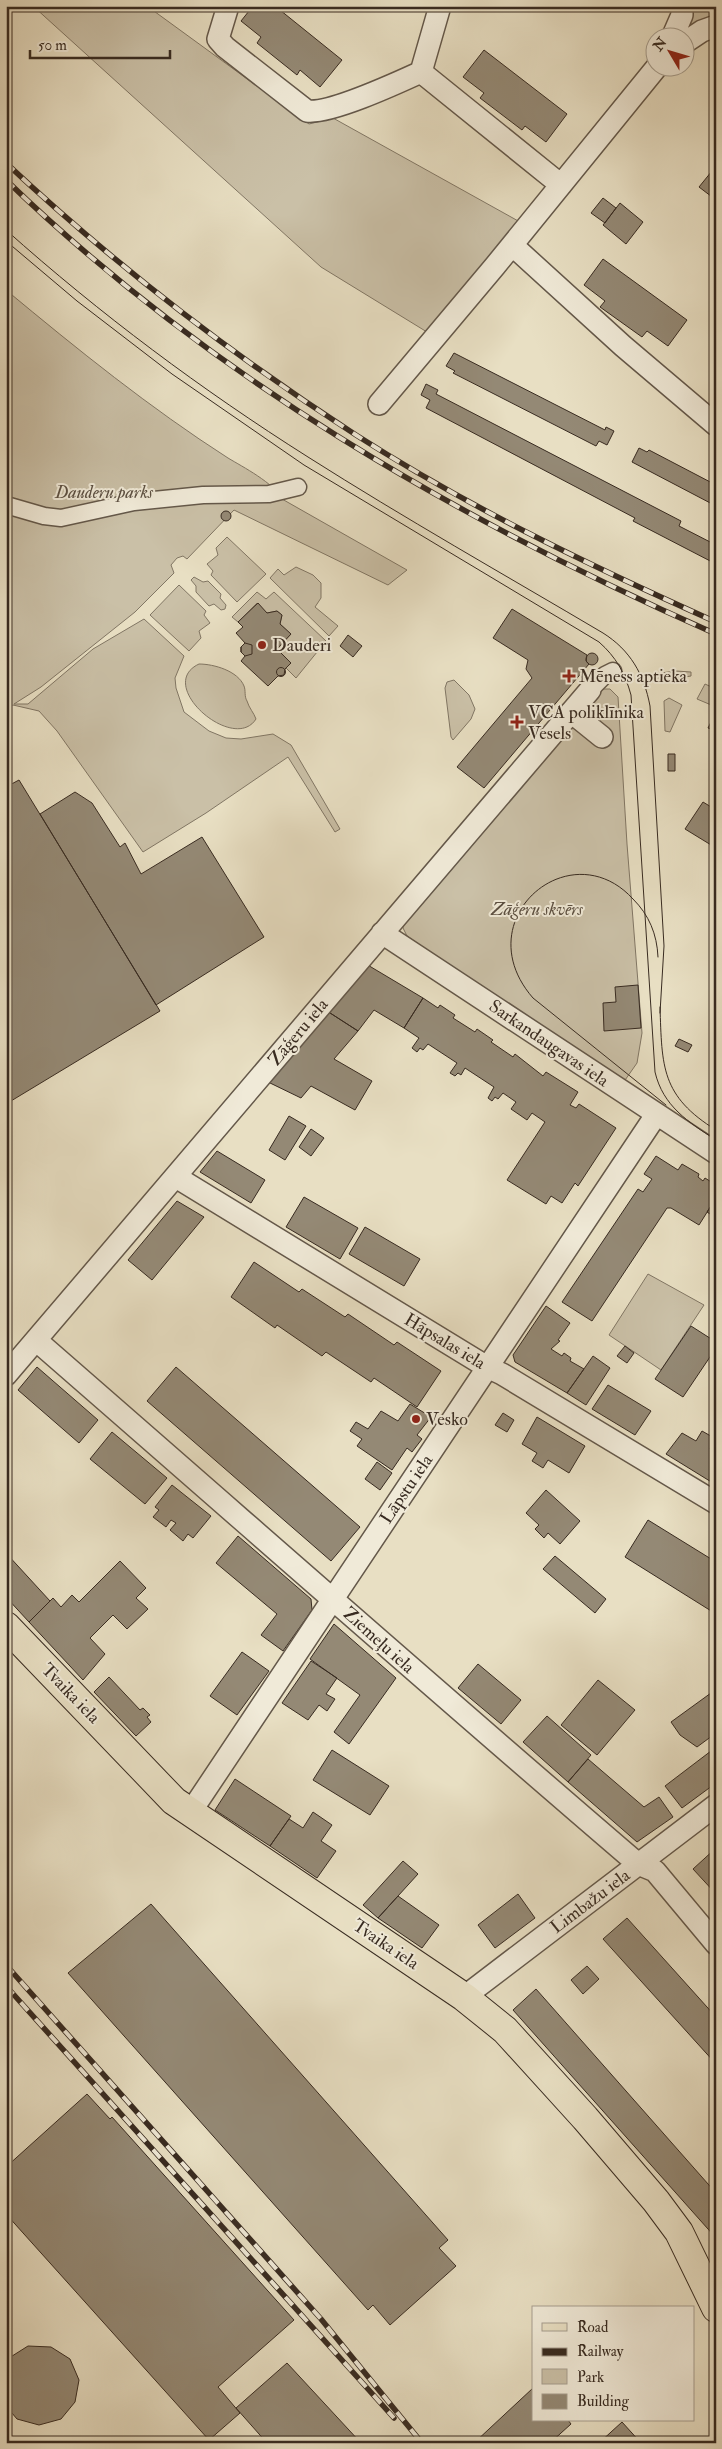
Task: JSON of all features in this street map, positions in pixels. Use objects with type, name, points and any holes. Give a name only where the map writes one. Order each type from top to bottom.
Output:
[{"type":"main road","name":"Tvaika iela","points":[[6,1626],[174,1801],[464,1997],[504,2030],[585,2118],[656,2200],[679,2232],[716,2308]]},
{"type":"street","points":[[228,6],[218,38],[232,53],[307,111],[317,112],[348,102],[421,72]]},
{"type":"street","points":[[421,72],[440,6]]},
{"type":"street","points":[[676,28],[682,15],[682,6]]},
{"type":"street","points":[[694,36],[716,26]]},
{"type":"street","points":[[421,72],[561,185]]},
{"type":"street","points":[[379,404],[648,78]]},
{"type":"street","points":[[512,245],[623,346],[716,425]]},
{"type":"street","points":[[6,505],[44,516],[61,518],[134,502],[203,495],[268,494],[298,487]]},
{"type":"street","points":[[590,690],[605,675],[614,671]]},
{"type":"street","name":"Zāģeru iela","points":[[6,1375],[37,1341],[590,690]]},
{"type":"street","points":[[571,712],[602,737]]},
{"type":"street","name":"Sarkandaugavas iela","points":[[382,933],[716,1153]]},
{"type":"street","name":"Lāpstu iela","points":[[190,1813],[656,1115]]},
{"type":"street","name":"Hāpsalas iela","points":[[176,1177],[487,1367],[502,1374],[716,1502]]},
{"type":"street","name":"Ziemeļu iela","points":[[37,1341],[333,1598],[406,1665],[638,1864],[655,1871],[716,1944]]},
{"type":"street","name":"Limbažu iela","points":[[464,1997],[716,1805]]},
{"type":"green space","points":[[33,6],[147,6],[309,124],[333,118],[520,222],[427,332],[321,267]]},
{"type":"green space","points":[[693,6],[716,6],[716,19],[694,31],[694,28],[687,28]]},
{"type":"green space","name":"Dauderu parks","points":[[6,290],[114,377],[199,439],[265,481],[282,499],[407,570],[388,585],[234,510],[187,559],[183,556],[177,558],[171,565],[174,573],[135,612],[41,687],[14,704],[28,704],[93,649],[144,619],[184,656],[175,678],[176,688],[184,712],[209,731],[226,738],[241,739],[273,734],[291,745],[340,829],[335,832],[288,757],[206,813],[143,852],[57,731],[39,711],[13,705],[6,709]]},
{"type":"green space","points":[[227,537],[266,574],[237,602],[211,575],[213,571],[207,564],[218,555],[216,548]]},
{"type":"green space","points":[[296,567],[313,575],[321,583],[321,598],[315,607],[338,626],[329,636],[270,578],[278,569],[284,575]]},
{"type":"green space","points":[[194,577],[203,582],[208,581],[221,594],[220,598],[226,605],[225,609],[221,610],[214,604],[209,606],[196,592],[196,586],[191,580]]},
{"type":"green space","points":[[179,585],[206,611],[204,615],[210,623],[199,631],[201,638],[189,651],[150,615]]},
{"type":"green space","points":[[257,592],[266,599],[274,592],[326,641],[296,678],[286,668],[277,649],[291,634],[280,624],[282,615],[277,611],[267,613],[257,603],[238,622],[232,617]]},
{"type":"green space","points":[[199,664],[225,669],[237,676],[244,686],[246,699],[256,719],[245,728],[231,728],[216,723],[202,712],[191,700],[186,686],[188,674]]},
{"type":"green space","points":[[676,671],[691,672],[691,676],[660,681],[653,674]]},
{"type":"green space","points":[[454,680],[469,695],[475,709],[471,719],[453,740],[451,737],[445,688],[447,682]]},
{"type":"green space","points":[[705,684],[716,689],[716,707],[697,699]]},
{"type":"green space","name":"Zāģeru skvērs","points":[[600,689],[610,689],[618,697],[642,1033],[637,1063],[623,1083],[407,936],[403,928],[404,920]]},
{"type":"green space","points":[[669,698],[682,705],[670,732],[665,731],[664,701]]},
{"type":"green space","points":[[648,1274],[704,1305],[661,1370],[609,1335]]},
{"type":"building","points":[[253,6],[275,6],[342,60],[320,87],[300,70],[297,75],[257,43],[261,37],[241,21]]},
{"type":"building","points":[[484,50],[567,114],[546,142],[525,126],[522,130],[480,98],[484,93],[463,77]]},
{"type":"building","points":[[716,166],[716,200],[699,187]]},
{"type":"building","points":[[603,198],[616,208],[605,223],[591,213]]},
{"type":"building","points":[[620,203],[643,222],[626,244],[603,225]]},
{"type":"building","points":[[603,259],[687,320],[668,346],[647,331],[642,337],[600,307],[605,301],[584,285]]},
{"type":"building","points":[[454,353],[605,430],[606,427],[614,431],[607,445],[599,441],[596,446],[453,373],[455,371],[446,366]]},
{"type":"building","points":[[426,384],[438,390],[436,394],[681,521],[679,526],[716,545],[716,564],[633,521],[635,518],[426,408],[430,400],[421,395]]},
{"type":"building","points":[[639,448],[647,452],[649,450],[716,485],[716,506],[632,462]]},
{"type":"building","points":[[226,511],[231,516],[226,521],[221,516]]},
{"type":"building","name":"Dauderi","points":[[258,603],[267,613],[277,611],[282,615],[280,624],[291,634],[277,649],[291,663],[285,669],[284,675],[278,676],[268,686],[241,661],[245,656],[241,652],[241,647],[245,643],[236,633],[243,627],[238,622]]},
{"type":"building","name":"VCA poliklīnika Vesels","points":[[512,609],[587,655],[586,661],[589,664],[484,788],[457,767],[532,678],[526,669],[528,660],[493,638]]},
{"type":"building","points":[[348,635],[362,646],[353,657],[340,646]]},
{"type":"building","points":[[245,643],[252,645],[252,654],[245,656],[241,652],[241,647]]},
{"type":"building","points":[[592,653],[598,659],[592,665],[586,659]]},
{"type":"building","points":[[281,667],[286,672],[281,677],[276,672]]},
{"type":"building","points":[[711,722],[716,724],[716,731],[708,728]]},
{"type":"building","points":[[668,754],[675,754],[675,771],[668,771]]},
{"type":"building","points":[[19,780],[160,1011],[6,1104],[6,787]]},
{"type":"building","points":[[75,792],[92,803],[120,847],[125,843],[141,874],[202,837],[264,937],[156,1005],[40,814]]},
{"type":"building","points":[[703,802],[716,810],[716,848],[685,829]]},
{"type":"building","points":[[366,964],[423,998],[404,1028],[374,1010],[358,1031],[327,1011]]},
{"type":"building","points":[[638,985],[641,1028],[604,1031],[603,1003],[616,1002],[615,987]]},
{"type":"building","points":[[423,998],[438,1008],[440,1005],[455,1015],[453,1018],[475,1032],[477,1029],[493,1040],[491,1042],[513,1057],[515,1054],[543,1076],[546,1072],[578,1092],[570,1105],[576,1108],[579,1104],[616,1128],[578,1186],[575,1183],[562,1203],[551,1196],[546,1204],[507,1180],[545,1122],[532,1113],[527,1120],[511,1109],[516,1102],[503,1093],[498,1099],[495,1097],[492,1101],[488,1098],[494,1087],[465,1068],[461,1075],[458,1073],[455,1076],[450,1073],[457,1063],[428,1044],[423,1050],[420,1048],[417,1052],[412,1048],[419,1038],[404,1028]]},
{"type":"building","points":[[327,1011],[358,1031],[334,1059],[372,1081],[355,1110],[311,1086],[301,1098],[268,1082]]},
{"type":"building","points":[[679,1039],[692,1045],[688,1052],[675,1046]]},
{"type":"building","points":[[289,1116],[306,1126],[285,1160],[269,1150]]},
{"type":"building","points":[[311,1129],[324,1138],[311,1156],[299,1147]]},
{"type":"building","points":[[217,1151],[265,1180],[251,1203],[200,1172]]},
{"type":"building","points":[[656,1156],[678,1170],[682,1164],[699,1174],[698,1177],[703,1181],[705,1178],[716,1185],[716,1198],[699,1225],[671,1208],[667,1208],[592,1321],[562,1302],[638,1189],[643,1192],[652,1179],[644,1174]]},
{"type":"building","points":[[304,1197],[358,1228],[340,1259],[286,1227]]},
{"type":"building","points":[[716,1198],[716,1218],[707,1212]]},
{"type":"building","points":[[177,1201],[204,1217],[152,1280],[128,1260]]},
{"type":"building","points":[[365,1227],[420,1259],[404,1286],[349,1254]]},
{"type":"building","points":[[254,1262],[299,1292],[302,1289],[345,1317],[348,1314],[394,1345],[397,1342],[441,1371],[417,1407],[374,1378],[371,1382],[326,1352],[322,1356],[277,1325],[275,1328],[231,1297]]},
{"type":"building","points":[[546,1306],[570,1323],[558,1340],[560,1341],[551,1349],[562,1356],[564,1353],[571,1358],[570,1361],[584,1369],[567,1393],[515,1362],[513,1355]]},
{"type":"building","points":[[691,1326],[716,1342],[716,1348],[683,1397],[655,1379]]},
{"type":"building","points":[[625,1346],[634,1353],[627,1363],[617,1356]]},
{"type":"building","points":[[593,1356],[610,1368],[586,1405],[567,1393]]},
{"type":"building","points":[[37,1367],[98,1420],[79,1443],[18,1390]]},
{"type":"building","points":[[176,1367],[360,1527],[331,1561],[147,1401]]},
{"type":"building","points":[[608,1385],[651,1411],[635,1435],[592,1409]]},
{"type":"building","points":[[410,1404],[431,1417],[417,1435],[422,1439],[412,1452],[407,1448],[392,1470],[357,1446],[362,1439],[350,1431],[356,1422],[368,1429],[381,1411],[398,1421]]},
{"type":"building","points":[[503,1413],[514,1420],[507,1432],[495,1425]]},
{"type":"building","points":[[537,1417],[585,1446],[569,1473],[548,1460],[543,1468],[532,1461],[537,1453],[522,1444]]},
{"type":"building","points":[[702,1431],[716,1439],[710,1449],[716,1452],[716,1479],[713,1483],[666,1454],[682,1433],[696,1441]]},
{"type":"building","points":[[112,1432],[167,1478],[145,1504],[90,1459]]},
{"type":"building","points":[[377,1462],[392,1473],[380,1490],[365,1479]]},
{"type":"building","points":[[172,1485],[211,1516],[193,1538],[188,1534],[183,1541],[170,1530],[176,1523],[171,1520],[166,1527],[153,1517],[159,1510],[155,1507]]},
{"type":"building","points":[[546,1490],[580,1521],[560,1544],[548,1533],[544,1538],[535,1529],[539,1525],[526,1513]]},
{"type":"building","points":[[648,1520],[716,1562],[716,1614],[625,1557]]},
{"type":"building","points":[[238,1536],[311,1599],[312,1610],[283,1651],[261,1635],[277,1614],[216,1563]]},
{"type":"building","points":[[6,1553],[50,1601],[29,1622],[6,1597]]},
{"type":"building","points":[[555,1556],[606,1599],[595,1613],[543,1569]]},
{"type":"building","points":[[120,1561],[146,1588],[136,1598],[148,1609],[127,1629],[113,1615],[90,1638],[105,1654],[83,1680],[29,1622],[53,1598],[61,1607],[72,1595],[79,1602]]},
{"type":"building","points":[[334,1624],[396,1678],[349,1744],[334,1732],[360,1695],[310,1659]]},
{"type":"building","points":[[242,1652],[269,1671],[237,1715],[210,1696]]},
{"type":"building","points":[[311,1661],[337,1678],[326,1694],[335,1699],[327,1711],[319,1705],[308,1720],[282,1703]]},
{"type":"building","points":[[478,1664],[521,1700],[501,1724],[458,1688]]},
{"type":"building","points":[[109,1677],[140,1710],[143,1708],[150,1715],[147,1717],[151,1722],[136,1736],[94,1692]]},
{"type":"building","points":[[598,1680],[635,1710],[597,1755],[561,1725]]},
{"type":"building","points":[[711,1693],[716,1699],[716,1733],[697,1747],[680,1735],[671,1722]]},
{"type":"building","points":[[547,1716],[591,1755],[568,1782],[523,1742]]},
{"type":"building","points":[[332,1750],[389,1786],[370,1815],[313,1780]]},
{"type":"building","points":[[711,1751],[716,1758],[716,1783],[682,1808],[665,1786]]},
{"type":"building","points":[[588,1759],[644,1807],[659,1797],[673,1817],[637,1842],[568,1782]]},
{"type":"building","points":[[235,1779],[291,1816],[270,1846],[215,1810]]},
{"type":"building","points":[[313,1812],[332,1825],[321,1841],[336,1851],[317,1878],[270,1846],[289,1819],[303,1828]]},
{"type":"building","points":[[716,1848],[716,1894],[693,1869]]},
{"type":"building","points":[[403,1861],[418,1874],[378,1918],[363,1905]]},
{"type":"building","points":[[518,1894],[535,1918],[495,1948],[478,1925]]},
{"type":"building","points":[[398,1896],[439,1925],[422,1948],[378,1918]]},
{"type":"building","points":[[151,1904],[448,2240],[439,2248],[456,2266],[390,2325],[373,2305],[368,2310],[68,1973]]},
{"type":"building","points":[[627,1918],[716,2017],[716,2064],[603,1939]]},
{"type":"building","points":[[587,1966],[599,1979],[583,1994],[571,1980]]},
{"type":"building","points":[[536,1989],[716,2193],[716,2238],[513,2010]]},
{"type":"building","points":[[87,2094],[110,2119],[112,2117],[294,2320],[218,2387],[240,2413],[209,2440],[6,2214],[6,2167]]},
{"type":"building","points":[[28,2346],[51,2347],[70,2359],[79,2380],[75,2402],[61,2419],[39,2425],[17,2419],[6,2406],[6,2365],[9,2358]]},
{"type":"building","points":[[287,2363],[361,2443],[267,2443],[236,2408]]},
{"type":"building","points":[[532,2389],[532,2422],[570,2422],[571,2424],[550,2443],[474,2443]]},
{"type":"building","points":[[622,2422],[641,2443],[599,2443]]},
{"type":"tram line","points":[[6,230],[115,321],[229,405],[381,502],[603,633],[628,655],[640,673],[650,706],[664,946],[660,1013]]},
{"type":"tram line","points":[[6,241],[77,301],[172,374],[304,465],[599,642],[615,660],[623,673],[631,695],[655,1072],[670,1104],[687,1120],[716,1140]]},
{"type":"tram line","points":[[658,957],[654,933],[648,918],[639,905],[608,880],[581,874],[556,879],[534,893],[518,914],[511,940],[515,969],[533,998],[666,1105]]},
{"type":"tram line","points":[[660,1007],[662,1047],[668,1078],[684,1105],[716,1130]]},
{"type":"railway","points":[[6,163],[89,237],[175,307],[264,373],[356,435],[399,462],[488,512],[578,558],[716,622]]},
{"type":"railway","points":[[6,180],[84,251],[167,318],[252,380],[341,438],[432,492],[525,543],[620,590],[716,634]]},
{"type":"railway","points":[[6,1965],[321,2319],[422,2443]]},
{"type":"railway","points":[[6,1986],[394,2418]]},
{"type":"place","name":"Dauderi","points":[[262,645]]},
{"type":"place","name":"Mēness aptieka","points":[[569,676]]},
{"type":"place","name":"VCA poliklīnika Vesels","points":[[517,722]]},
{"type":"place","name":"Vesko","points":[[416,1419]]}]
